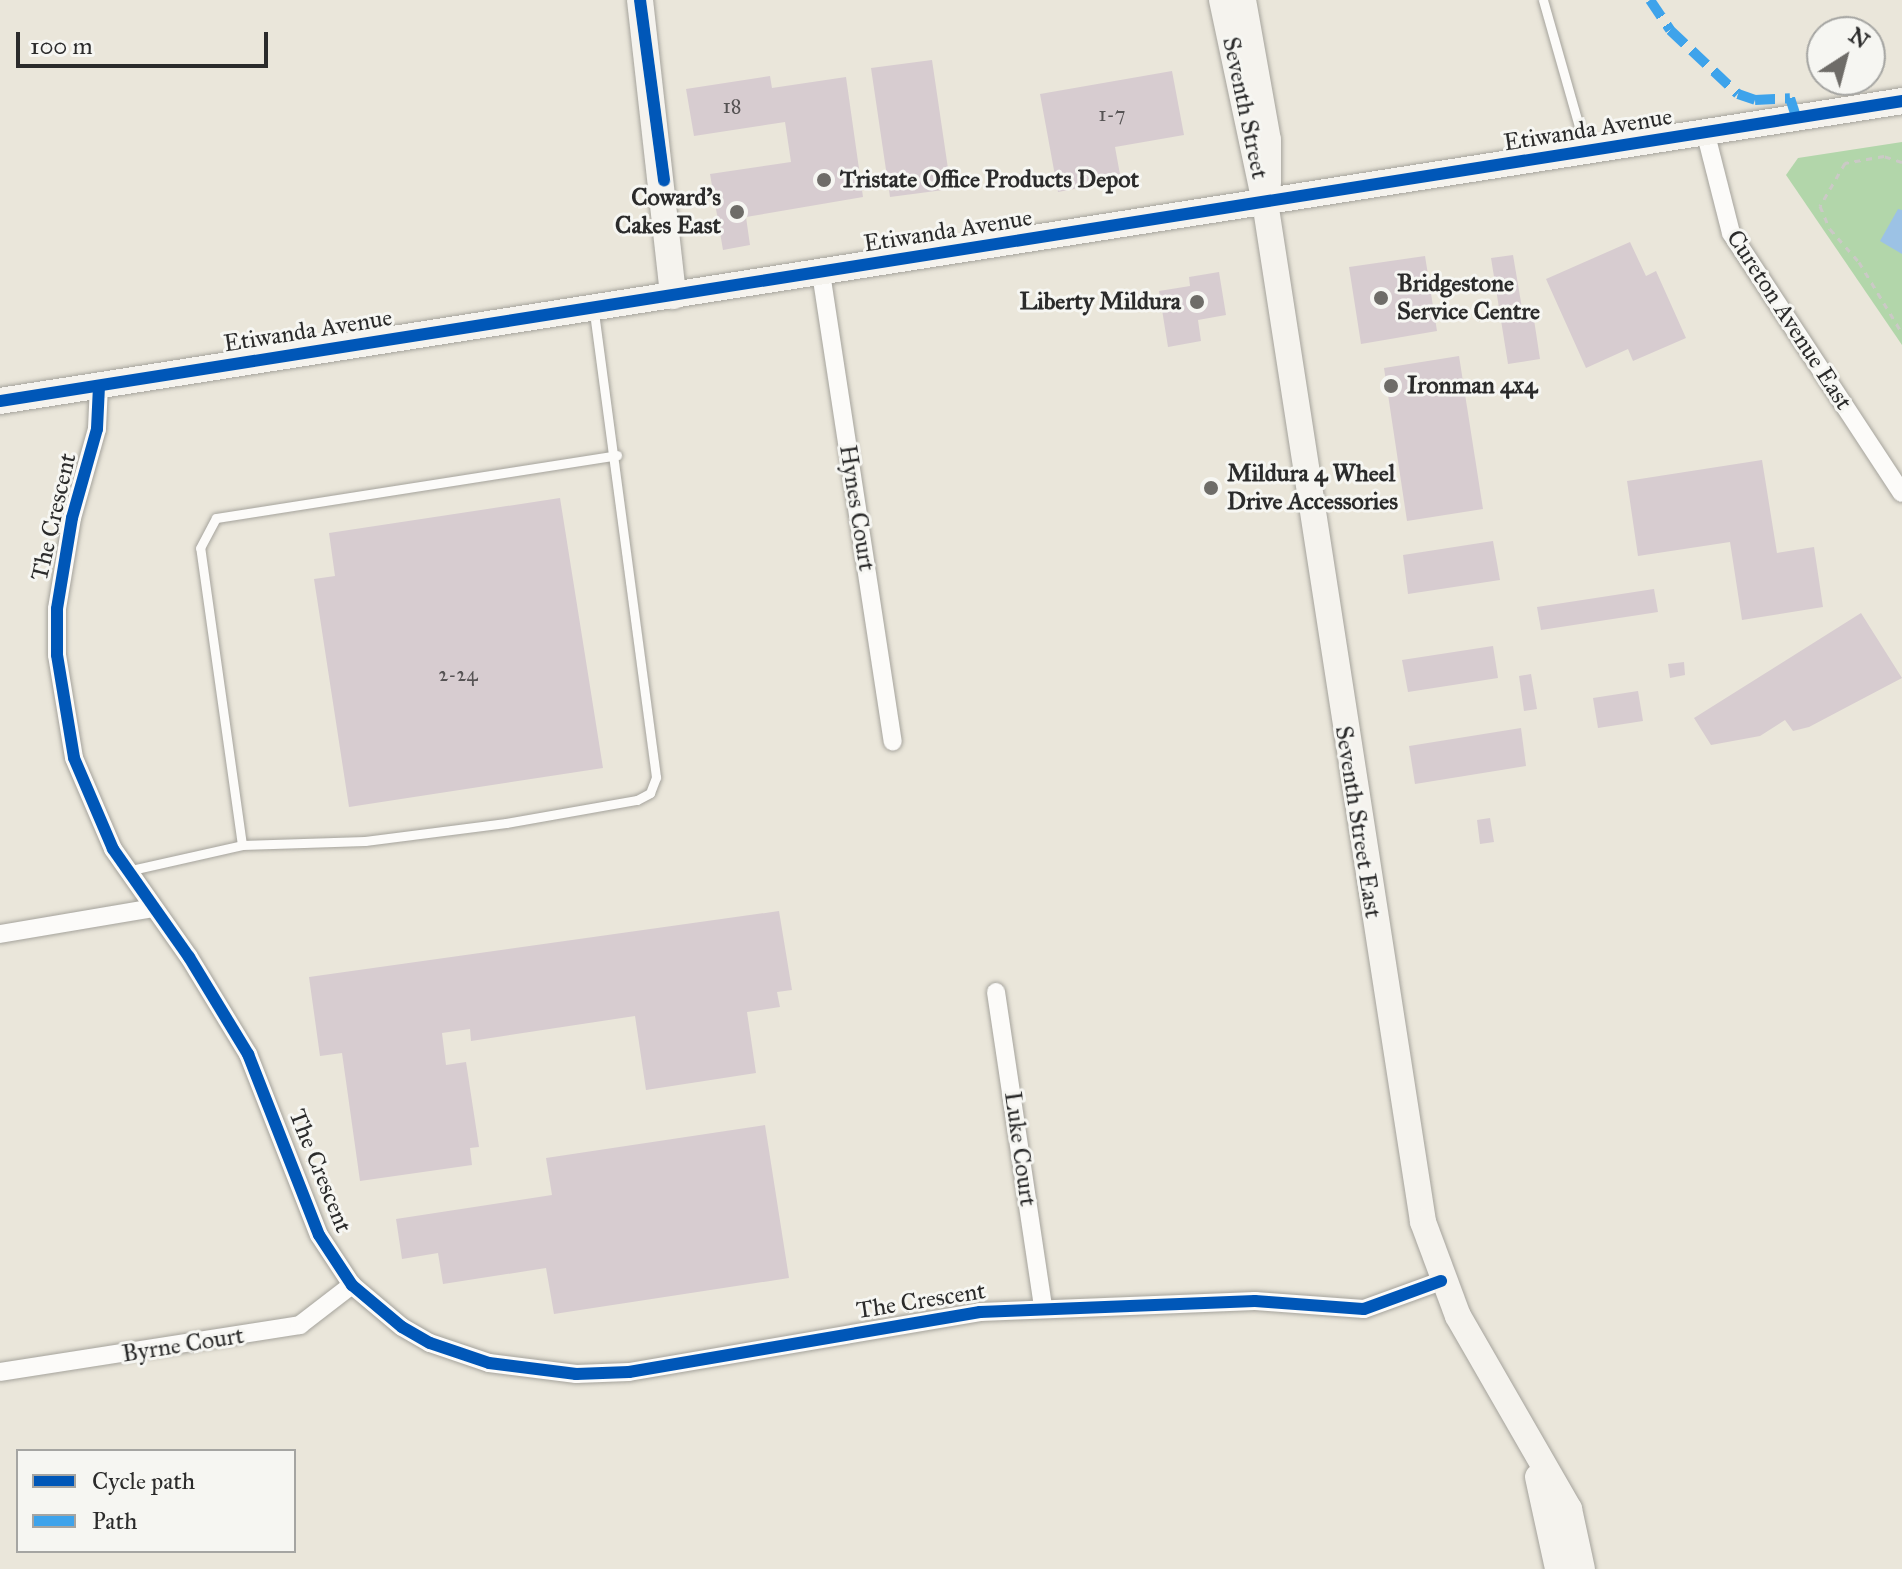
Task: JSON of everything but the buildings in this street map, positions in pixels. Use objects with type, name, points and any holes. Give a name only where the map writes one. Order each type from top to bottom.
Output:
[{"type":"street","points":[[627,0],[655,128],[683,295]]},
{"type":"street","points":[[640,0],[655,128]]},
{"type":"street","name":"Seventh Street","points":[[1222,0],[1265,202]]},
{"type":"street","name":"Seventh Street","points":[[1243,0],[1268,140],[1265,202]]},
{"type":"street","name":"Etiwanda Avenue","points":[[0,401],[1706,135],[1902,101]]},
{"type":"street","name":"Cureton Avenue East","points":[[1706,135],[1731,233],[1902,493]]},
{"type":"street","name":"Seventh Street East","points":[[1265,202],[1415,1183],[1441,1281],[1517,1421],[1552,1472],[1569,1509],[1582,1569]]},
{"type":"street","name":"Hynes Court","points":[[821,273],[893,742]]},
{"type":"street","name":"The Crescent","points":[[99,386],[97,429],[62,563],[57,655],[74,758],[89,800],[127,871],[221,1004],[248,1054],[319,1235],[352,1285],[402,1327],[455,1354],[576,1374],[678,1366],[922,1321],[1043,1306],[1255,1301],[1364,1309],[1441,1281]]},
{"type":"street","points":[[0,934],[153,908]]},
{"type":"street","name":"Luke Court","points":[[996,992],[1043,1306]]},
{"type":"street","name":"Byrne Court","points":[[0,1372],[300,1325],[352,1285]]},
{"type":"street","name":"Seventh Street East","points":[[1517,1421],[1544,1492],[1558,1569]]},
{"type":"lane","points":[[1543,0],[1586,153]]},
{"type":"lane","points":[[127,871],[242,845],[365,841],[506,823],[637,800],[650,793],[656,777],[617,455],[594,308]]},
{"type":"lane","points":[[242,845],[200,548],[216,518],[617,455]]},
{"type":"path","points":[[1902,162],[1884,156],[1845,163],[1820,206],[1830,229],[1859,262],[1902,333]]},
{"type":"green space","points":[[1902,142],[1902,345],[1786,175],[1798,158]]},
{"type":"water","points":[[1898,209],[1902,210],[1902,254],[1880,241]]},
{"type":"marked path","points":[[1650,0],[1670,30],[1738,94],[1755,100],[1790,98],[1796,117]]},
{"type":"cycle path","points":[[640,0],[664,180]]},
{"type":"cycle path","points":[[0,401],[1902,101]]},
{"type":"cycle path","points":[[99,386],[97,429],[72,518],[57,609],[57,655],[74,758],[113,849],[189,957],[248,1054],[319,1235],[352,1285],[402,1327],[430,1343],[489,1363],[576,1374],[629,1372],[980,1312],[1255,1301],[1364,1309],[1441,1281]]},
{"type":"place","name":"Tristate Office Products Depot","points":[[824,180]]},
{"type":"place","name":"Coward's Cakes East","points":[[737,212]]},
{"type":"place","name":"Bridgestone Service Centre","points":[[1381,298]]},
{"type":"place","name":"Liberty Mildura","points":[[1197,302]]},
{"type":"place","name":"Ironman 4x4","points":[[1391,386]]},
{"type":"place","name":"Mildura 4 Wheel Drive Accessories","points":[[1211,488]]}]
